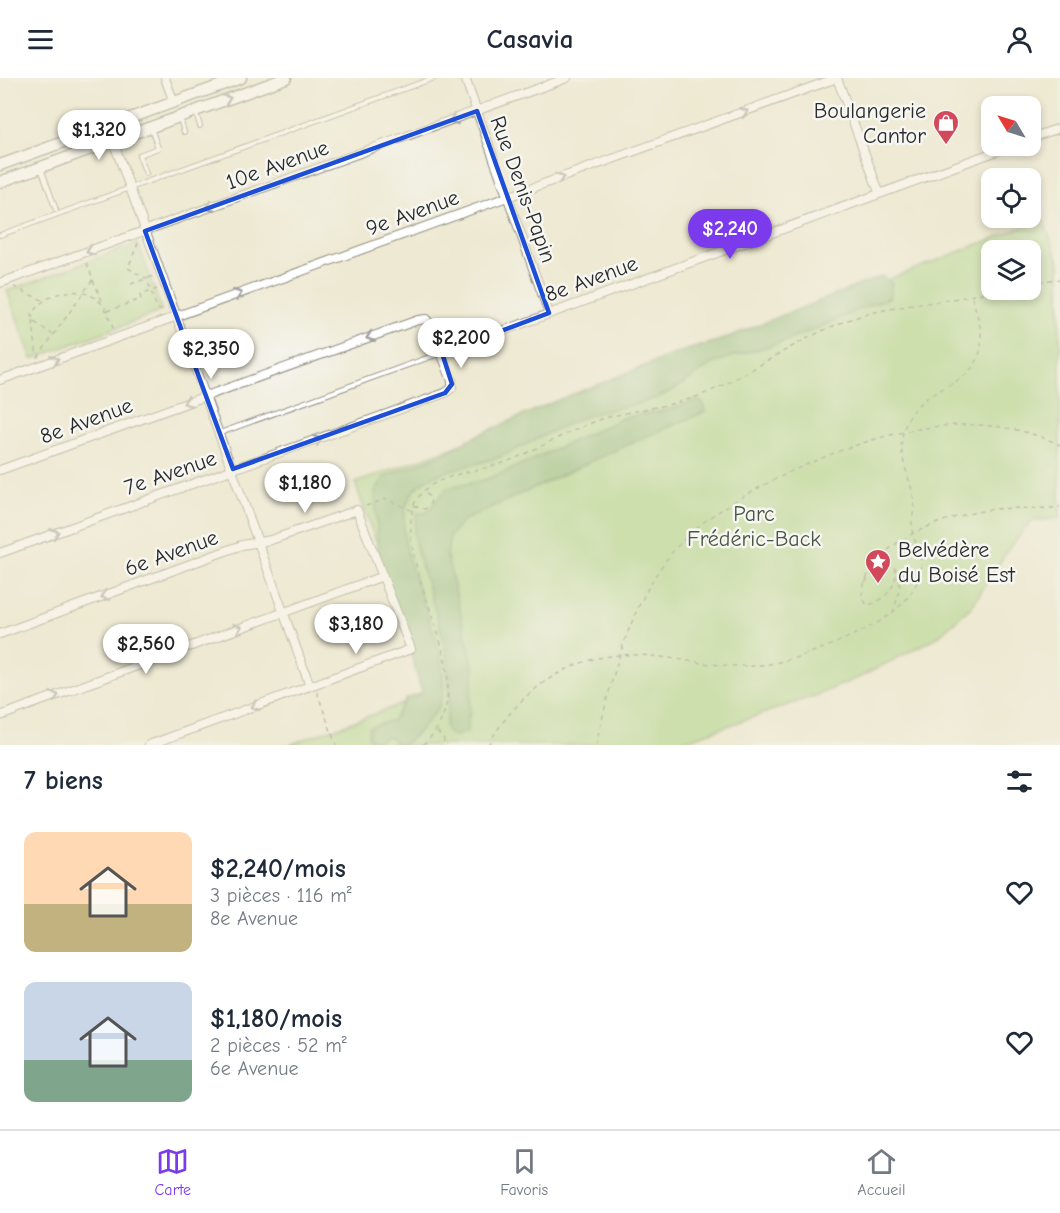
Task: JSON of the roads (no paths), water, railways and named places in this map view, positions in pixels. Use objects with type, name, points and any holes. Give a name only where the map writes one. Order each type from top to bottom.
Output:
[{"type":"main road","points":[[0,165],[241,78]]},
{"type":"main road","points":[[0,182],[286,78]]},
{"type":"street","points":[[165,78],[174,103]]},
{"type":"street","name":"Rue Denis-Papin","points":[[465,78],[549,313]]},
{"type":"street","name":"10e Avenue","points":[[2,283],[567,78]]},
{"type":"street","points":[[837,78],[879,192]]},
{"type":"street","name":"9e Avenue","points":[[0,380],[837,78]]},
{"type":"street","points":[[108,127],[310,686]]},
{"type":"street","points":[[1041,134],[1060,128]]},
{"type":"street","name":"8e Avenue","points":[[0,470],[422,319],[431,325],[442,353],[982,156]]},
{"type":"street","name":"7e Avenue","points":[[0,553],[445,393],[452,384],[442,353]]},
{"type":"street","name":"6e Avenue","points":[[0,634],[243,545],[259,542],[357,510],[383,576]]},
{"type":"street","points":[[0,716],[383,576],[411,649],[149,745]]},
{"type":"lane","points":[[0,235],[434,78]]},
{"type":"lane","points":[[195,111],[200,126]]},
{"type":"lane","points":[[179,117],[184,132]]},
{"type":"lane","points":[[146,174],[139,155],[158,148],[151,127]]},
{"type":"lane","points":[[41,167],[56,210]]},
{"type":"lane","points":[[220,433],[442,353]]},
{"type":"place","name":"Boulangerie Cantor","points":[[946,146]]},
{"type":"place","name":"Belvédère du Boisé Est","points":[[878,585]]},
{"type":"park label","name":"Parc Frédéric-Back","points":[[754,526]]}]
